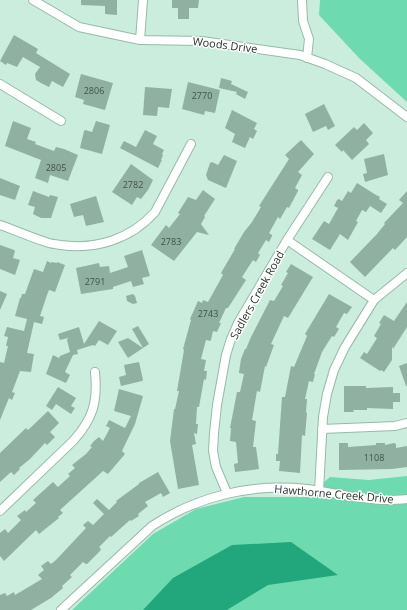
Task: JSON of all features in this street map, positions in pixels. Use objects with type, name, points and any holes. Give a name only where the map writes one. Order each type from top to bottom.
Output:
[{"type":"street","name":"Woods Drive","points":[[33,0],[79,27],[140,40],[202,41],[300,55],[356,78],[407,117]]},
{"type":"street","points":[[140,40],[143,0]]},
{"type":"street","points":[[302,0],[303,21],[309,39],[306,58]]},
{"type":"street","points":[[0,84],[61,121]]},
{"type":"street","points":[[0,225],[47,243],[61,245],[88,246],[113,240],[132,231],[150,218],[155,212],[190,144]]},
{"type":"street","name":"Sadlers Creek Road","points":[[227,493],[216,467],[214,451],[216,412],[226,355],[231,339],[238,323],[287,240],[328,177]]},
{"type":"street","points":[[287,240],[374,300]]},
{"type":"street","points":[[319,491],[322,429],[326,400],[334,370],[345,347],[374,300],[407,273]]},
{"type":"street","points":[[0,511],[73,442],[83,430],[92,412],[96,397],[97,390],[95,372]]},
{"type":"street","points":[[322,429],[395,426],[407,423]]},
{"type":"street","name":"Hawthorne Creek Drive","points":[[61,610],[152,526],[175,512],[208,498],[227,493],[273,487],[319,491],[382,500],[407,499]]},
{"type":"shaded area","points":[[320,0],[407,0],[407,102],[359,58],[319,15]]},
{"type":"shaded area","points":[[407,476],[407,610],[72,610],[153,534],[196,509],[244,497],[307,497],[330,477],[369,480]]},
{"type":"shaded area","points":[[291,542],[338,575],[268,585],[227,610],[143,610],[173,578],[232,545]]},
{"type":"building","points":[[81,0],[117,0],[117,15],[105,14],[105,6],[81,5]]},
{"type":"building","points":[[172,0],[199,0],[198,8],[189,8],[189,19],[178,19],[178,8],[172,8]]},
{"type":"building","points":[[14,35],[38,49],[36,53],[70,74],[63,87],[52,81],[49,87],[36,80],[35,74],[40,67],[23,57],[17,67],[7,63],[6,65],[0,61]]},
{"type":"building","points":[[81,74],[113,83],[105,110],[83,104],[84,100],[75,97]]},
{"type":"building","points":[[221,78],[232,81],[231,84],[248,92],[245,99],[236,94],[237,92],[219,88]]},
{"type":"building","points":[[188,82],[220,90],[215,113],[205,111],[204,115],[182,109]]},
{"type":"building","points":[[145,87],[172,89],[169,108],[158,107],[157,116],[143,115]]},
{"type":"building","points":[[324,104],[335,126],[328,130],[326,126],[313,132],[305,114]]},
{"type":"building","points":[[232,110],[257,123],[254,129],[257,131],[253,139],[250,137],[245,148],[232,142],[235,134],[225,128]]},
{"type":"building","points":[[13,121],[31,128],[27,139],[36,142],[35,144],[54,151],[56,147],[64,149],[78,155],[68,181],[50,175],[48,183],[35,178],[41,160],[5,146]]},
{"type":"building","points":[[96,121],[110,125],[102,154],[80,148],[84,131],[92,132]]},
{"type":"building","points":[[364,123],[373,133],[366,140],[369,144],[352,160],[343,150],[342,152],[335,145],[354,127],[357,130]]},
{"type":"building","points":[[145,130],[157,136],[153,144],[164,150],[162,160],[158,168],[120,148],[124,141],[136,147]]},
{"type":"building","points":[[301,140],[314,154],[298,172],[302,175],[295,188],[298,191],[289,208],[287,207],[280,219],[278,217],[269,233],[272,236],[269,242],[266,240],[258,253],[260,255],[256,262],[253,260],[242,277],[246,280],[228,308],[226,308],[219,323],[221,323],[217,332],[213,331],[210,341],[206,340],[201,359],[206,360],[204,371],[207,371],[206,380],[204,379],[199,407],[197,407],[197,434],[194,433],[196,444],[192,445],[199,485],[178,489],[170,441],[174,409],[179,391],[177,391],[183,349],[191,320],[190,319],[198,301],[202,303],[203,300],[208,302],[223,275],[221,273],[234,249],[252,222],[261,207],[259,206],[289,159],[285,155]]},
{"type":"building","points":[[384,154],[388,175],[365,182],[363,174],[367,173],[364,159]]},
{"type":"building","points":[[224,155],[237,161],[226,188],[208,180],[206,175],[210,163],[212,162],[218,165]]},
{"type":"building","points":[[131,164],[153,180],[141,199],[137,197],[132,205],[112,192]]},
{"type":"building","points":[[0,178],[20,186],[15,200],[0,195]]},
{"type":"building","points":[[357,183],[380,197],[379,199],[387,204],[381,213],[370,206],[366,212],[362,210],[356,221],[358,222],[348,240],[340,234],[330,250],[312,239],[324,221],[329,224],[338,208],[334,206],[337,200],[339,199],[342,201],[348,191],[351,193]]},
{"type":"building","points":[[203,190],[215,199],[204,216],[205,217],[201,224],[209,235],[197,232],[174,261],[151,245],[166,225],[169,228],[180,214],[178,213],[188,197],[196,200]]},
{"type":"building","points":[[33,191],[49,197],[50,195],[58,197],[51,218],[41,218],[33,214],[35,207],[28,205]]},
{"type":"building","points":[[407,191],[407,237],[395,250],[393,248],[365,277],[350,262],[377,234],[385,224],[384,223],[403,203],[399,200]]},
{"type":"building","points":[[96,196],[104,222],[86,226],[83,215],[74,217],[70,204]]},
{"type":"building","points":[[0,245],[14,250],[13,258],[20,260],[15,275],[0,269]]},
{"type":"building","points":[[142,250],[150,276],[142,278],[144,284],[133,287],[131,281],[113,287],[113,289],[81,294],[76,268],[99,263],[100,267],[109,266],[110,273],[128,267],[124,256]]},
{"type":"building","points":[[47,261],[65,265],[55,292],[49,290],[47,295],[40,316],[44,317],[42,324],[34,322],[27,353],[34,354],[31,372],[20,371],[12,392],[15,393],[12,400],[9,398],[0,420],[0,362],[4,363],[8,346],[6,346],[8,337],[4,336],[7,327],[24,331],[27,319],[15,316],[20,298],[22,294],[25,294],[34,269],[43,272]]},
{"type":"building","points":[[291,264],[313,277],[288,318],[284,316],[271,344],[274,345],[266,367],[265,366],[260,392],[257,391],[252,420],[256,421],[253,447],[256,447],[259,469],[235,472],[234,464],[238,463],[236,442],[230,441],[230,428],[237,392],[240,392],[244,374],[239,373],[241,359],[270,300],[274,301],[283,286],[281,285]]},
{"type":"building","points":[[0,291],[7,294],[0,310]]},
{"type":"building","points":[[133,294],[137,303],[133,304],[127,301],[126,296]]},
{"type":"building","points":[[329,294],[352,307],[347,314],[344,313],[336,327],[339,329],[334,337],[332,336],[322,352],[314,374],[313,382],[309,381],[305,399],[307,399],[307,413],[305,436],[302,435],[300,473],[279,471],[280,461],[276,461],[276,454],[278,454],[282,397],[285,397],[291,366],[294,367],[307,336],[305,334]]},
{"type":"building","points":[[407,302],[407,327],[393,349],[392,346],[392,360],[384,372],[381,370],[380,371],[360,358],[364,352],[367,354],[377,338],[374,336],[384,315],[394,321]]},
{"type":"building","points":[[99,321],[117,331],[108,345],[99,340],[95,346],[93,345],[77,350],[78,354],[73,355],[65,372],[70,375],[66,383],[46,374],[53,355],[59,358],[60,356],[70,352],[67,340],[68,338],[60,340],[58,334],[79,327],[84,344]]},
{"type":"building","points":[[138,326],[149,344],[143,348],[132,329]]},
{"type":"building","points":[[128,338],[143,348],[128,358],[118,342]]},
{"type":"building","points":[[139,362],[143,380],[121,386],[119,377],[126,375],[124,365]]},
{"type":"building","points":[[407,363],[407,386],[406,386],[399,366]]},
{"type":"building","points":[[344,386],[366,386],[366,388],[393,387],[393,393],[400,393],[400,402],[393,402],[393,409],[367,408],[367,410],[353,410],[354,412],[344,412]]},
{"type":"building","points":[[58,387],[76,398],[71,406],[75,408],[71,414],[56,404],[52,410],[46,406]]},
{"type":"building","points":[[119,389],[143,396],[135,424],[122,451],[125,454],[108,474],[103,471],[60,510],[63,513],[58,517],[59,518],[39,534],[36,530],[4,561],[0,556],[0,533],[5,529],[8,533],[21,520],[17,516],[25,510],[26,512],[36,503],[33,500],[53,482],[58,487],[70,476],[68,474],[75,468],[72,465],[86,454],[92,447],[90,446],[94,441],[99,437],[103,441],[110,428],[106,426],[109,420],[125,428],[131,416],[114,411]]},
{"type":"building","points":[[48,411],[59,423],[50,432],[55,437],[47,445],[45,443],[19,468],[20,469],[14,475],[11,472],[0,482],[0,453],[26,428],[28,430]]},
{"type":"building","points":[[339,443],[348,443],[348,447],[376,445],[376,443],[385,443],[385,445],[394,443],[396,444],[396,448],[407,446],[407,467],[392,469],[339,470]]},
{"type":"building","points":[[158,472],[170,493],[163,497],[161,493],[145,502],[148,506],[138,514],[139,516],[131,521],[130,520],[111,537],[110,536],[99,547],[101,549],[100,551],[87,564],[83,562],[70,575],[72,577],[62,586],[63,588],[51,598],[31,610],[0,610],[0,595],[5,593],[7,596],[14,592],[15,595],[42,579],[38,575],[44,570],[41,566],[48,561],[51,564],[56,560],[86,528],[83,525],[88,521],[93,525],[104,514],[93,503],[97,499],[109,510],[117,502],[116,501],[139,483]]}]
